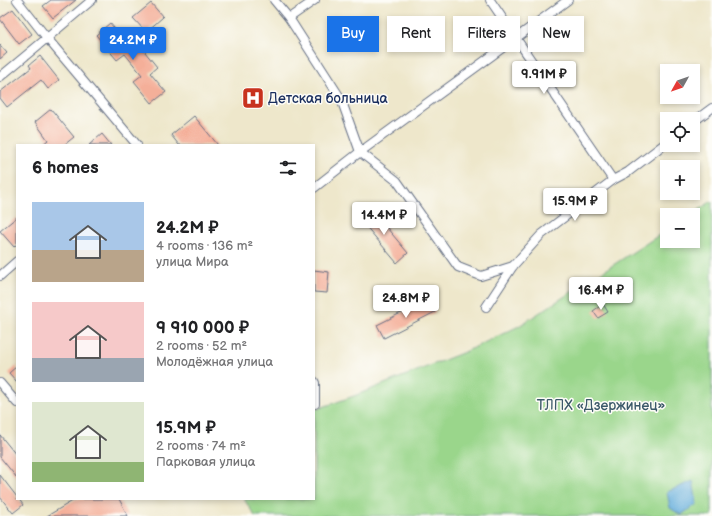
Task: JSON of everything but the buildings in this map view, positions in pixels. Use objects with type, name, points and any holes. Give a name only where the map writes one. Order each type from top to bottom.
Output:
[{"type":"street","points":[[17,0],[136,144]]},
{"type":"street","points":[[0,77],[92,0]]},
{"type":"street","points":[[274,0],[289,18],[341,99],[360,152],[397,181],[458,267],[481,276],[512,266]]},
{"type":"street","points":[[289,18],[316,0]]},
{"type":"street","points":[[490,0],[501,16]]},
{"type":"street","points":[[520,36],[568,0]]},
{"type":"street","points":[[520,42],[613,180]]},
{"type":"street","points":[[315,187],[360,152],[498,52]]},
{"type":"street","points":[[700,117],[712,108]]},
{"type":"street","points":[[486,307],[512,266],[541,235],[613,180],[628,172],[660,147]]},
{"type":"street","points":[[0,276],[16,262]]},
{"type":"street","points":[[0,383],[16,403]]},
{"type":"street","points":[[315,383],[315,404]]},
{"type":"green space","name":"ТЛПХ «Дзержинец»","points":[[712,201],[712,516],[255,516],[245,500],[315,500],[315,410],[354,396],[467,351],[519,326],[660,235],[660,248],[700,248],[700,209]]},
{"type":"water","points":[[693,481],[697,504],[681,515],[670,508],[667,492]]},
{"type":"place","name":"Детская больница","points":[[253,98]]}]
